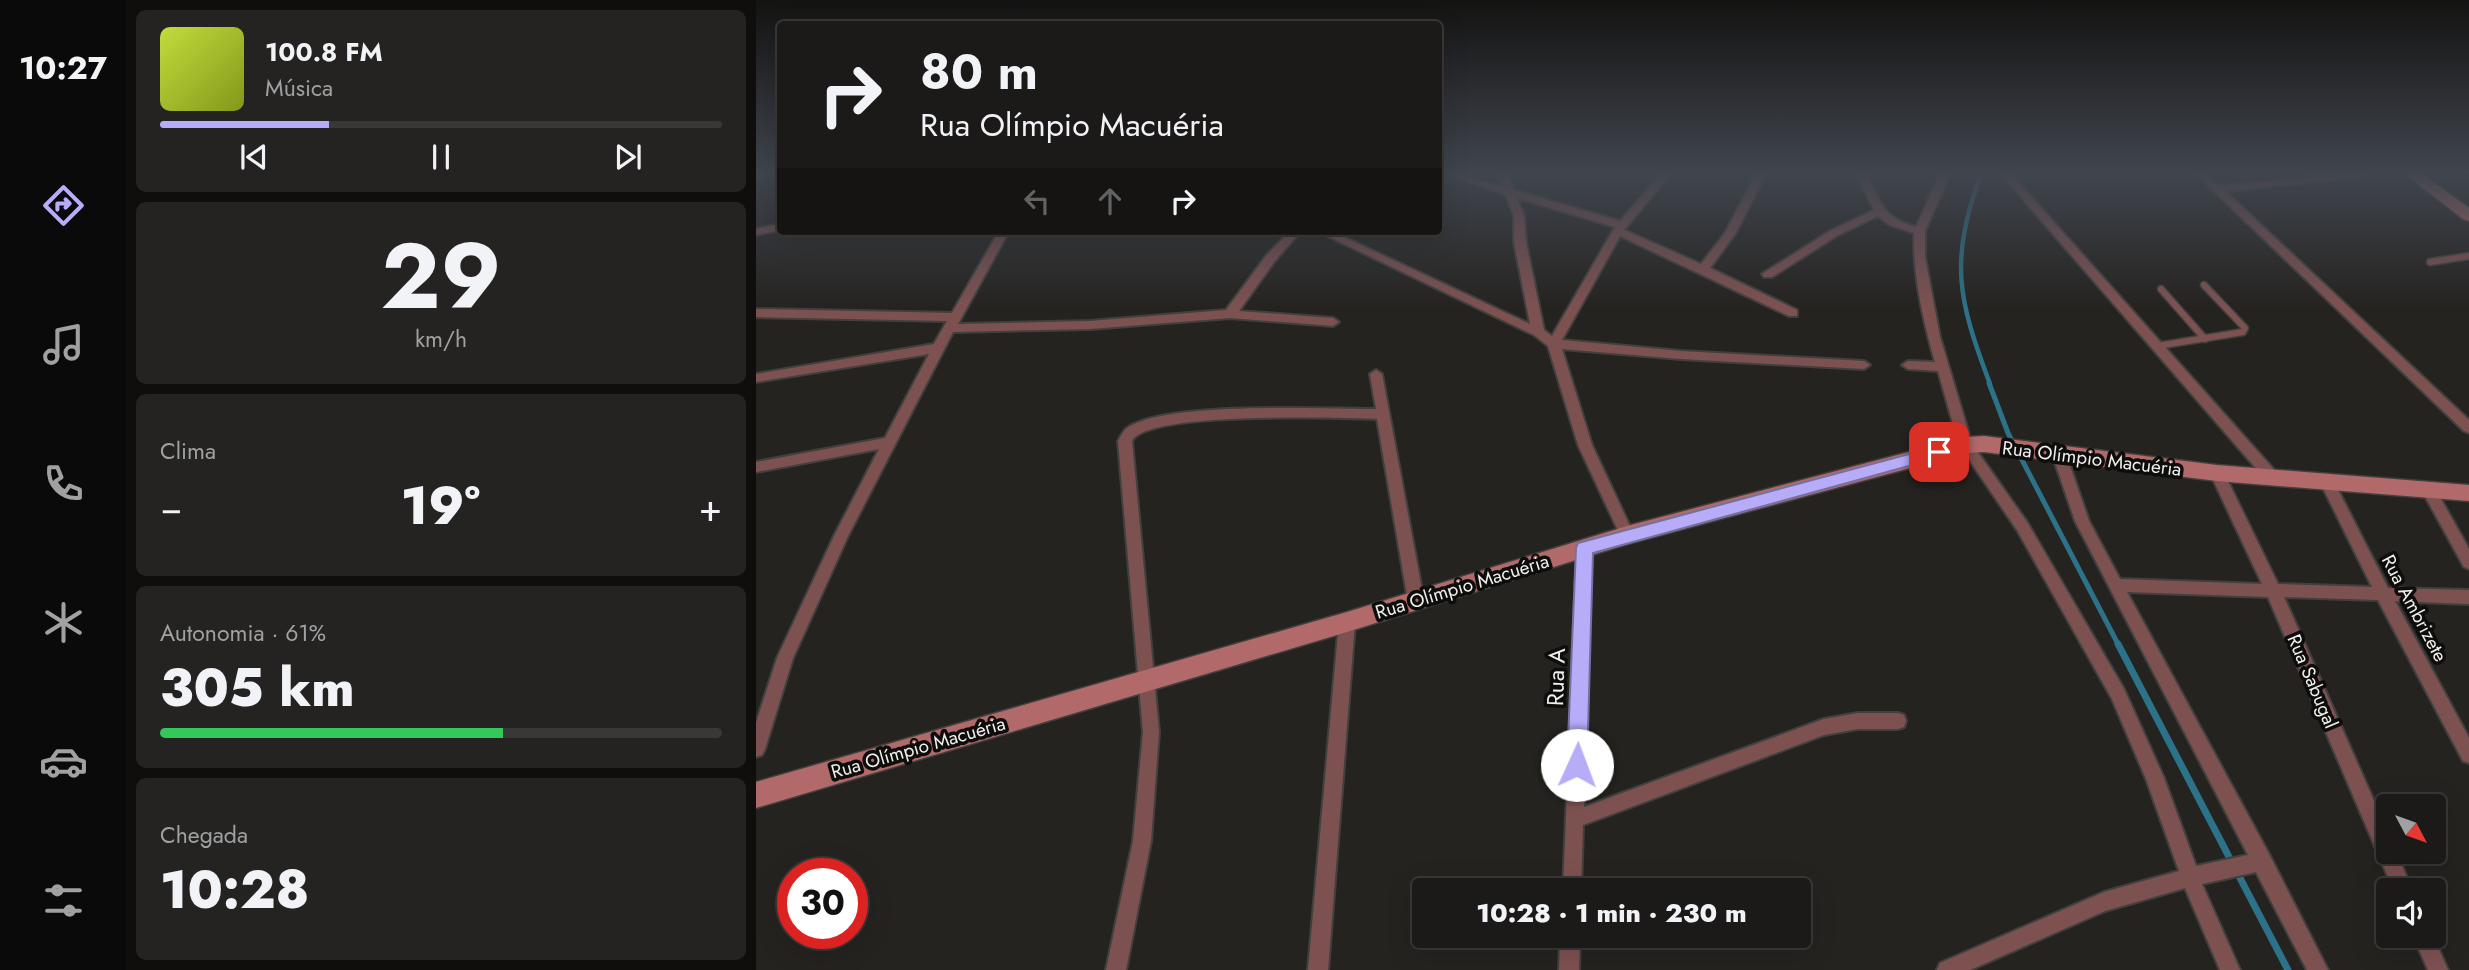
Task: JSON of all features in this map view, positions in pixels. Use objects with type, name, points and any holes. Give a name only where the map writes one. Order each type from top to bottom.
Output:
[{"type":"street","points":[[1519,219],[1520,242],[1538,332]]},
{"type":"street","points":[[1593,219],[1665,249],[1702,271],[1793,313]]},
{"type":"street","points":[[1627,219],[1619,228],[1554,344],[1585,445],[1627,535]]},
{"type":"street","points":[[1702,271],[1738,219]]},
{"type":"street","points":[[1768,274],[1834,233],[1863,219]]},
{"type":"street","points":[[1888,219],[1895,225],[1920,231]]},
{"type":"street","points":[[1925,219],[1920,231],[1919,257],[1941,368],[1975,444],[2118,694],[2155,778],[2190,877],[2230,970]]},
{"type":"street","points":[[2046,219],[2272,477]]},
{"type":"street","points":[[2249,219],[2467,423]]},
{"type":"street","points":[[756,232],[777,228]]},
{"type":"street","points":[[756,749],[785,657],[841,536],[938,348],[1002,235]]},
{"type":"street","points":[[1230,314],[1270,258],[1292,235]]},
{"type":"street","points":[[1331,235],[1538,332],[1554,344],[1681,355],[1864,365]]},
{"type":"street","points":[[756,313],[1090,325],[1230,314],[1332,322]]},
{"type":"street","points":[[756,378],[938,348]]},
{"type":"street","points":[[1908,365],[1941,368]]},
{"type":"street","points":[[1376,374],[1416,601]]},
{"type":"street","points":[[1116,970],[1142,841],[1151,732],[1144,681],[1125,441],[1130,431],[1147,424],[1222,414],[1382,414]]},
{"type":"street","points":[[756,467],[889,442]]},
{"type":"street","name":"Rua Olímpio Macuéria","points":[[756,795],[1347,622],[1627,535],[1975,444],[2217,474],[2326,480],[2469,493]]},
{"type":"street","points":[[2052,453],[2082,522],[2256,863],[2318,970]]},
{"type":"street","name":"Rua Sabugal","points":[[2217,474],[2273,590],[2397,878]]},
{"type":"street","name":"Rua Ambrizete","points":[[2326,480],[2469,755]]},
{"type":"street","points":[[2428,489],[2469,562]]},
{"type":"street","name":"Rua A","points":[[1573,878],[1584,548]]},
{"type":"street","points":[[2116,585],[2469,597]]},
{"type":"street","points":[[1318,970],[1347,622]]},
{"type":"street","points":[[1576,819],[1824,727],[1858,721],[1898,721]]},
{"type":"street","points":[[1947,970],[2104,902],[2190,877],[2256,863]]},
{"type":"street","points":[[1569,970],[1570,948]]},
{"type":"street","points":[[2428,948],[2438,970]]},
{"type":"lane","points":[[2430,262],[2469,256]]},
{"type":"lane","points":[[2157,346],[2238,334],[2245,328],[2204,285]]},
{"type":"lane","points":[[2161,289],[2206,339]]},
{"type":"waterway","points":[[1967,219],[1961,257],[1961,280],[1971,328],[1990,384]]},
{"type":"waterway","points":[[1989,383],[2008,433],[2119,646]]},
{"type":"waterway","points":[[2118,644],[2288,970]]},
{"type":"route","points":[[1577,765],[1584,548],[1939,452]]}]
